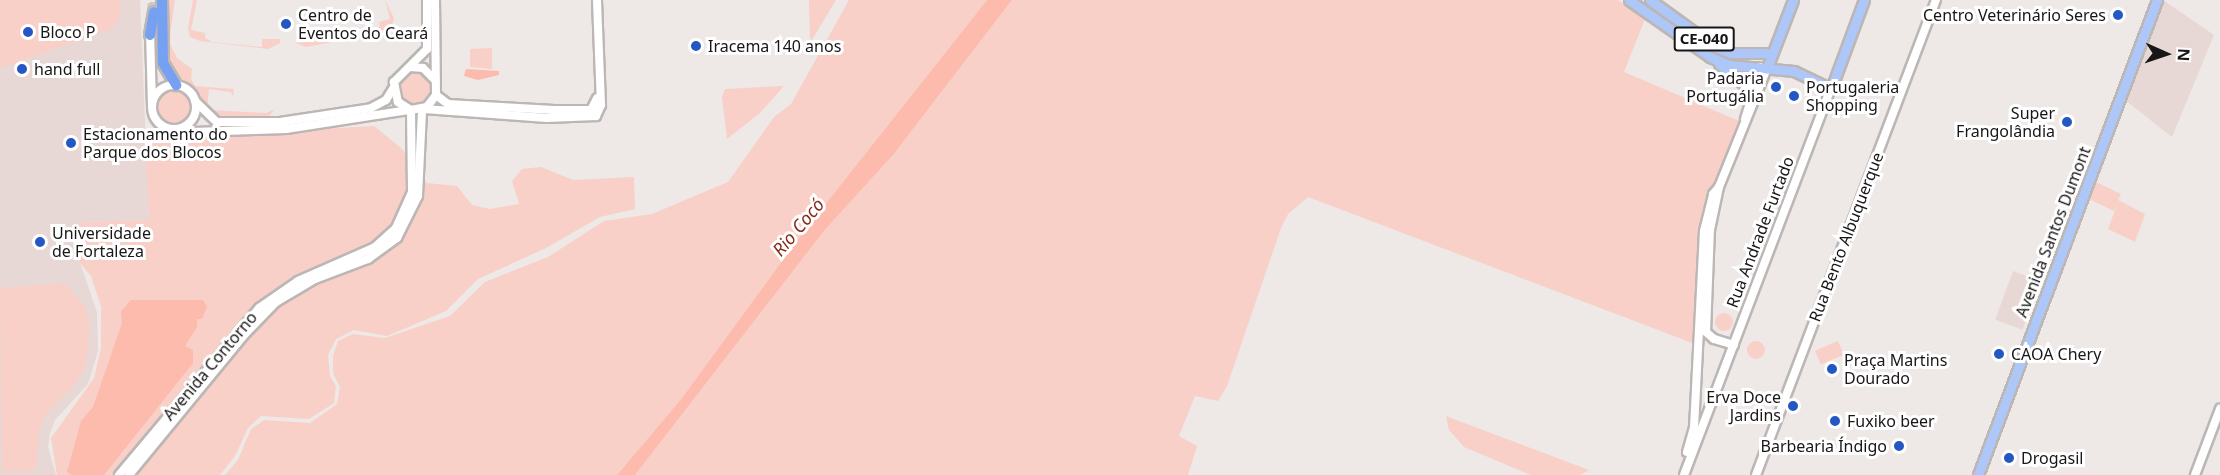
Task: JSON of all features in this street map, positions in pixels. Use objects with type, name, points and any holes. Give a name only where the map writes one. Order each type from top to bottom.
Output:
[{"type":"highway","points":[[160,0],[163,63],[177,85]]},
{"type":"highway","points":[[150,34],[152,11]]},
{"type":"main road","name":"CE-040","points":[[1629,0],[1710,57],[1729,64],[1764,67]]},
{"type":"main road","name":"CE-040","points":[[1650,0],[1715,47],[1731,53],[1766,53]]},
{"type":"main road","points":[[1764,67],[1766,53],[1786,0]]},
{"type":"main road","points":[[1764,67],[1793,0]]},
{"type":"main road","name":"Rua Andrade Furtado","points":[[1831,89],[1864,0]]},
{"type":"main road","name":"Avenida Santos Dumont","points":[[1978,475],[2157,0]]},
{"type":"main road","points":[[1710,57],[1752,91]]},
{"type":"main road","points":[[1764,67],[1805,75],[1831,89]]},
{"type":"street","points":[[152,107],[162,89],[177,85],[188,90],[195,101],[217,122],[280,122],[371,108],[386,100],[398,76],[427,50],[427,0]]},
{"type":"street","points":[[423,109],[436,95],[435,0]]},
{"type":"street","points":[[150,34],[149,83],[152,107],[162,126],[192,132],[286,129],[423,109],[463,107],[532,112],[591,110],[599,88],[597,0]]},
{"type":"street","name":"Rua Bento Albuquerque","points":[[1756,475],[1936,0]]},
{"type":"street","points":[[1745,119],[1752,91],[1764,67]]},
{"type":"street","points":[[1698,399],[1705,223],[1713,194],[1719,187],[1764,67]]},
{"type":"street","points":[[409,68],[430,72],[437,84]]},
{"type":"street","points":[[393,89],[398,102],[410,110]]},
{"type":"street","name":"Rua Andrade Furtado","points":[[1684,475],[1831,89]]},
{"type":"street","points":[[436,95],[442,102],[463,107]]},
{"type":"street","points":[[179,129],[191,122],[195,101]]},
{"type":"street","name":"Avenida Contorno","points":[[129,475],[244,335],[276,302],[315,279],[368,259],[396,238],[418,196],[423,109]]},
{"type":"street","name":"Avenida Contorno","points":[[119,475],[259,308],[298,281],[375,247],[396,228],[412,192],[410,110]]},
{"type":"street","points":[[1703,305],[1706,332],[1714,339],[1734,345]]},
{"type":"street","points":[[1679,475],[1694,428],[1704,346],[1714,339]]},
{"type":"street","points":[[2195,475],[2220,409]]},
{"type":"shaded area","name":"Universidade de Fortaleza","points":[[0,0],[140,0],[149,220],[79,222],[80,263],[97,312],[98,351],[88,384],[55,420],[50,433],[48,447],[56,475],[0,475]]},
{"type":"shaded area","points":[[0,0],[120,0],[121,14],[112,29],[0,68]]},
{"type":"shaded area","points":[[169,0],[175,0],[169,42],[177,58],[192,69],[191,79],[195,86],[234,89],[233,97],[231,92],[209,89],[207,110],[266,113],[275,109],[267,118],[215,116],[207,111],[195,89],[171,71],[165,29]]},
{"type":"shaded area","points":[[193,0],[197,0],[191,30],[205,33],[205,38],[212,42],[262,47],[262,39],[280,39],[280,43],[268,49],[200,41],[190,37],[188,29]]},
{"type":"shaded area","points":[[385,0],[394,18],[391,28],[373,38],[359,37],[306,47],[295,43],[348,38],[348,35],[370,31],[380,26],[379,22],[390,19]]},
{"type":"shaded area","points":[[809,0],[836,0],[812,40],[810,39]]},
{"type":"shaded area","points":[[849,0],[987,0],[801,235],[682,398],[617,475],[225,475],[238,460],[251,429],[264,420],[310,423],[337,404],[340,387],[333,373],[333,356],[338,341],[353,334],[385,338],[450,316],[485,282],[548,257],[604,221],[652,214],[728,182],[774,117],[791,104]]},
{"type":"shaded area","name":"Rio Cocó","points":[[987,0],[1012,0],[893,155],[824,231],[635,475],[617,475],[682,398],[801,235]]},
{"type":"shaded area","points":[[1012,0],[1618,0],[1645,19],[1624,72],[1739,121],[1711,197],[1695,344],[1308,197],[1288,214],[1281,228],[1227,386],[1218,401],[1195,396],[1179,436],[1197,446],[1188,475],[635,475],[824,231],[893,155]]},
{"type":"shaded area","points":[[2163,0],[2214,35],[2172,137],[2125,100]]},
{"type":"shaded area","points":[[492,48],[492,69],[470,67],[470,49]]},
{"type":"shaded area","points":[[466,69],[499,71],[499,75],[478,80],[464,76]]},
{"type":"shaded area","points":[[415,71],[427,76],[432,88],[427,100],[415,105],[403,100],[398,88],[403,76]]},
{"type":"shaded area","points":[[784,86],[760,113],[727,139],[722,97],[725,89]]},
{"type":"shaded area","points":[[174,90],[187,95],[192,108],[187,121],[174,126],[161,121],[156,108],[161,95]]},
{"type":"shaded area","points":[[374,126],[401,148],[427,183],[457,186],[472,205],[490,209],[519,204],[512,181],[522,169],[541,167],[573,180],[634,177],[635,209],[600,217],[546,248],[478,279],[446,311],[387,336],[354,330],[336,339],[328,355],[330,376],[336,386],[334,403],[309,419],[261,416],[248,428],[235,456],[220,475],[57,475],[51,438],[94,378],[101,348],[101,306],[91,276],[80,263],[79,222],[149,220],[145,138]]},
{"type":"shaded area","points":[[2096,182],[2121,194],[2118,200],[2145,214],[2135,242],[2108,229],[2117,205],[2114,211],[2089,199]]},
{"type":"shaded area","points":[[2013,271],[2040,281],[2022,330],[1995,320]]},
{"type":"shaded area","points":[[65,283],[86,309],[90,330],[85,367],[75,384],[46,414],[39,431],[37,464],[32,471],[2,471],[0,288]]},
{"type":"shaded area","points":[[131,300],[203,300],[207,307],[202,319],[197,319],[197,327],[185,346],[193,350],[193,363],[104,475],[71,475],[67,472],[81,421],[93,407],[122,323],[121,311]]},
{"type":"shaded area","points":[[1720,313],[1728,313],[1733,318],[1731,329],[1720,331],[1715,326],[1715,318]]},
{"type":"shaded area","points":[[1756,341],[1762,344],[1765,350],[1762,356],[1756,359],[1750,356],[1747,350],[1750,344]]},
{"type":"shaded area","points":[[1838,341],[1844,355],[1821,365],[1815,351]]},
{"type":"shaded area","points":[[1446,416],[1589,470],[1580,475],[1531,475],[1464,447],[1449,430]]},
{"type":"tunnel","points":[[151,11],[152,0]]},
{"type":"tunnel","points":[[154,12],[155,0]]},
{"type":"place","name":"Centro Veterinário Seres","points":[[2118,15]]},
{"type":"place","name":"Centro de Eventos do Ceará","points":[[286,24]]},
{"type":"place","name":"Bloco P","points":[[28,32]]},
{"type":"place","name":"Iracema 140 anos","points":[[696,46]]},
{"type":"place","name":"hand full","points":[[22,69]]},
{"type":"place","name":"Padaria Portugália","points":[[1776,87]]},
{"type":"place","name":"Portugaleria Shopping","points":[[1794,96]]},
{"type":"place","name":"Super Frangolândia","points":[[2067,122]]},
{"type":"place","name":"Estacionamento do Parque dos Blocos","points":[[71,143]]},
{"type":"place","name":"Universidade de Fortaleza","points":[[40,242]]},
{"type":"place","name":"CAOA Chery","points":[[1999,354]]},
{"type":"place","name":"Praça Martins Dourado","points":[[1832,369]]},
{"type":"place","name":"Erva Doce Jardins","points":[[1793,406]]},
{"type":"place","name":"Fuxiko beer","points":[[1835,421]]},
{"type":"place","name":"Barbearia Índigo","points":[[1899,446]]},
{"type":"place","name":"Drogasil","points":[[2009,458]]}]
